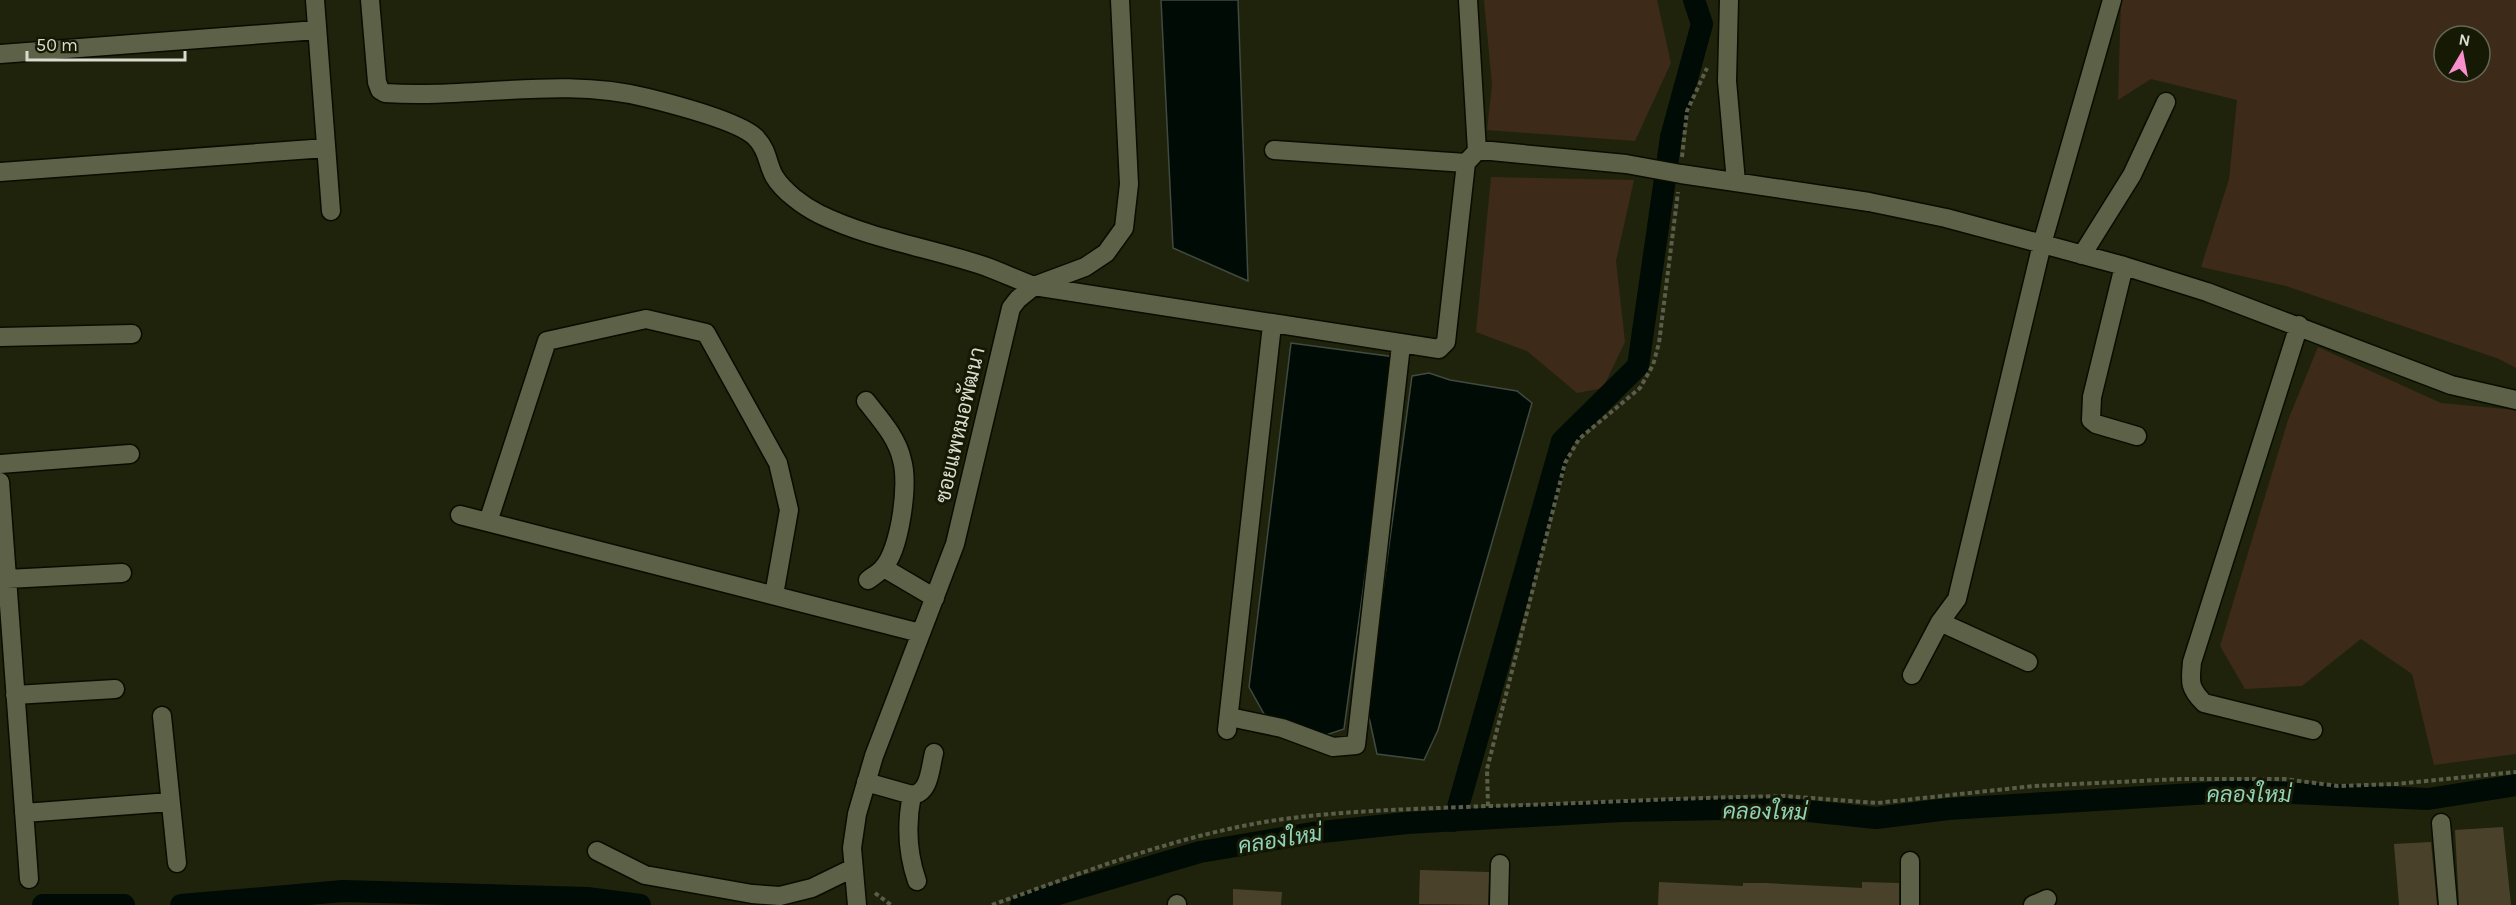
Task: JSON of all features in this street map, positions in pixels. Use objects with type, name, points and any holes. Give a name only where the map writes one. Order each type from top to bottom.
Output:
[{"type":"street","points":[[315,0],[331,211]]},
{"type":"street","points":[[370,0],[377,82],[380,90],[385,93],[458,94],[533,87],[603,90],[646,98],[700,113],[746,130],[756,137],[767,152],[774,175],[789,193],[818,214],[903,245],[987,267],[1034,286],[1433,350],[1442,347],[1446,342],[1471,157],[1468,0]]},
{"type":"street","name":"ซอยแพหมอพัฒนา","points":[[857,905],[852,848],[857,814],[874,756],[955,544],[1011,308],[1034,286],[1085,267],[1106,253],[1124,228],[1128,184],[1120,0]]},
{"type":"street","points":[[1729,0],[1727,81],[1736,182]]},
{"type":"street","points":[[1912,675],[1940,622],[1957,599],[2042,244],[2112,0]]},
{"type":"street","points":[[0,54],[317,30]]},
{"type":"street","points":[[2082,255],[2132,175],[2166,102]]},
{"type":"street","points":[[0,172],[326,148]]},
{"type":"street","points":[[1274,150],[1626,164],[1676,174],[1869,201],[1946,218],[2124,266],[2207,292],[2299,325],[2451,385],[2516,400]]},
{"type":"street","points":[[2124,266],[2090,411],[2091,420],[2096,424],[2137,436]]},
{"type":"street","points":[[488,522],[547,341],[646,319],[706,333],[778,463],[789,510],[774,596]]},
{"type":"street","points":[[1272,325],[1228,723],[1239,719],[1292,731],[1333,747],[1356,745],[1401,345]]},
{"type":"street","points":[[2299,325],[2192,662],[2191,681],[2193,692],[2204,703],[2313,730]]},
{"type":"street","points":[[0,338],[132,334]]},
{"type":"street","points":[[866,401],[892,435],[904,467],[904,482],[894,547],[884,568],[868,580]]},
{"type":"street","points":[[0,464],[130,454]]},
{"type":"street","points":[[0,482],[29,879]]},
{"type":"street","points":[[460,515],[920,633]]},
{"type":"street","points":[[884,568],[936,594]]},
{"type":"street","points":[[7,579],[122,573]]},
{"type":"street","points":[[1940,622],[2028,662]]},
{"type":"street","points":[[15,695],[115,689]]},
{"type":"street","points":[[162,716],[177,863]]},
{"type":"street","points":[[866,782],[912,795],[918,794],[925,789],[934,753]]},
{"type":"street","points":[[912,795],[907,819],[908,840],[911,866],[917,881]]},
{"type":"street","points":[[24,813],[170,802]]},
{"type":"street","points":[[2441,823],[2448,905]]},
{"type":"street","points":[[597,851],[645,875],[752,894],[780,896],[812,888],[853,868]]},
{"type":"street","points":[[1910,861],[1910,905]]},
{"type":"street","points":[[1498,905],[1500,864]]},
{"type":"path","points":[[1488,806],[1487,769],[1565,463],[1579,439],[1640,387],[1653,365],[1659,343],[1676,174],[1687,111],[1710,61]]},
{"type":"path","points":[[992,905],[1120,860],[1238,828],[1282,819],[1320,815],[1445,807],[1784,796],[1877,803],[2034,786],[2181,779],[2284,779],[2350,786],[2397,784],[2516,772]]},
{"type":"shaded area","points":[[1161,0],[1238,0],[1248,281],[1173,248]]},
{"type":"shaded area","points":[[1484,0],[1657,0],[1671,63],[1635,141],[1487,130],[1492,85]]},
{"type":"shaded area","points":[[2121,0],[2516,0],[2516,368],[2499,359],[2286,286],[2201,267],[2229,179],[2237,100],[2151,79],[2118,100]]},
{"type":"shaded area","points":[[1491,177],[1634,180],[1616,261],[1625,342],[1603,388],[1577,393],[1527,351],[1476,332]]},
{"type":"shaded area","points":[[1291,343],[1395,357],[1344,729],[1314,739],[1264,714],[1249,687]]},
{"type":"shaded area","points":[[2318,347],[2441,403],[2516,410],[2516,754],[2434,765],[2412,674],[2361,639],[2302,686],[2245,689],[2220,646],[2288,420]]},
{"type":"shaded area","points":[[1429,373],[1450,380],[1517,391],[1532,403],[1438,730],[1424,760],[1377,754],[1367,708],[1412,376]]},
{"type":"building","points":[[2503,827],[2511,905],[2459,905],[2455,830]]},
{"type":"building","points":[[2431,842],[2437,905],[2399,905],[2394,844]]},
{"type":"building","points":[[1420,870],[1489,872],[1488,905],[1419,904]]},
{"type":"building","points":[[1659,882],[1743,886],[1743,883],[1765,883],[1862,888],[1862,882],[1899,883],[1899,905],[1658,905]]},
{"type":"building","points":[[1233,889],[1282,892],[1281,905],[1233,905]]},
{"type":"waterway","points":[[1454,821],[1562,441],[1638,366],[1671,137],[1702,24],[1694,0]]},
{"type":"waterway","name":"คลองใหม่","points":[[1021,905],[1200,852],[1312,833],[1407,823],[1621,811],[1778,808],[1876,818],[1948,809],[2243,791],[2428,799],[2516,785]]},
{"type":"waterway","name":"คลองใหม่","points":[[181,905],[343,891],[587,898],[640,905]]},
{"type":"waterway","name":"คลองใหม่","points":[[43,905],[124,905]]}]
